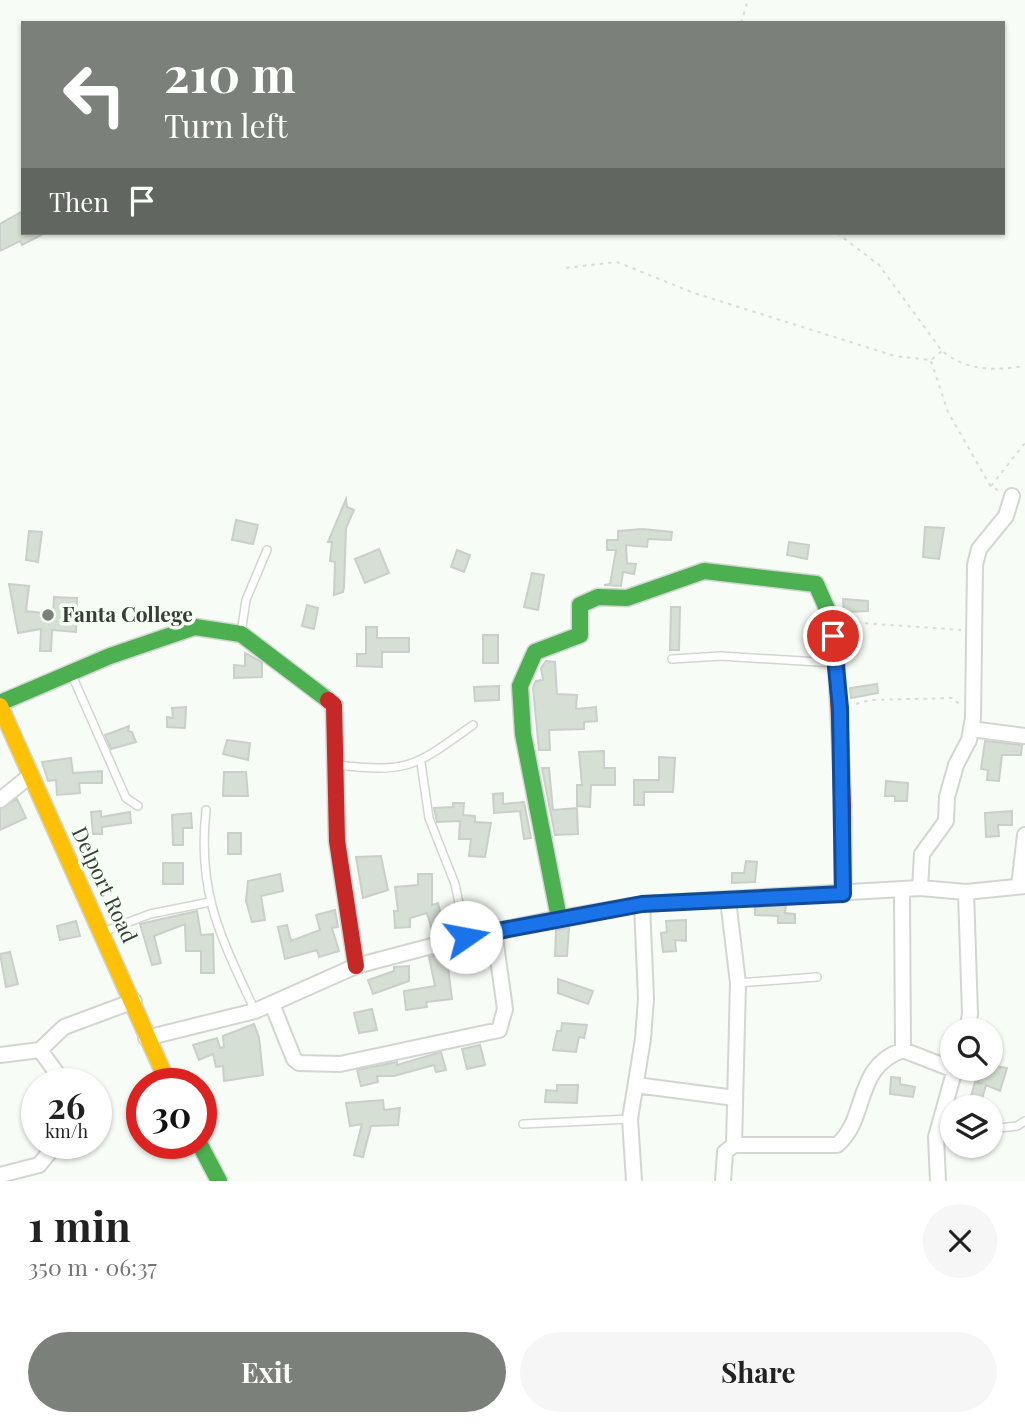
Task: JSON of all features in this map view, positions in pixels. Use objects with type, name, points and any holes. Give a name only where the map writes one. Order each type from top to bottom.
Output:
[{"type":"street","points":[[920,888],[922,854],[946,821],[947,797],[972,723],[976,632],[975,565],[979,549],[1000,527],[1012,496]]},
{"type":"street","points":[[559,918],[523,734],[520,686],[535,652],[580,635],[580,605],[598,597],[627,598],[704,571],[816,584],[832,620],[840,708],[843,894]]},
{"type":"street","points":[[0,704],[70,673],[195,628],[241,634],[274,656],[334,705],[338,841],[356,966]]},
{"type":"street","name":"Delport Road","points":[[0,704],[134,1001],[146,1038],[161,1068]]},
{"type":"street","points":[[972,723],[1025,736]]},
{"type":"street","points":[[0,800],[31,775]]},
{"type":"street","points":[[146,1038],[255,1011],[356,966],[494,930],[559,918],[642,904],[902,892],[920,888],[966,892],[1022,886],[1025,835]]},
{"type":"street","points":[[902,892],[902,1050]]},
{"type":"street","points":[[966,892],[969,1018]]},
{"type":"street","points":[[728,900],[738,984],[734,1145]]},
{"type":"street","points":[[634,1181],[630,1119],[646,999],[642,904]]},
{"type":"street","points":[[272,1004],[299,1063],[340,1063],[499,1030],[505,1009],[494,930]]},
{"type":"street","points":[[0,1055],[40,1050],[64,1027],[134,1001]]},
{"type":"street","points":[[40,1050],[53,1068]]},
{"type":"street","points":[[723,1181],[725,1153],[734,1145],[837,1145],[845,1138],[867,1078],[887,1055],[902,1050],[940,1064]]},
{"type":"street","points":[[636,1084],[735,1098]]},
{"type":"street","points":[[938,1181],[936,1137],[940,1133]]},
{"type":"street","points":[[8,1176],[39,1165],[44,1159]]},
{"type":"street","points":[[207,1159],[219,1181]]},
{"type":"lane","points":[[241,634],[246,600],[267,550]]},
{"type":"lane","points":[[672,659],[721,656],[836,664]]},
{"type":"lane","points":[[70,673],[94,720],[126,798],[138,806]]},
{"type":"lane","points":[[336,765],[385,770],[421,763],[473,725]]},
{"type":"lane","points":[[421,763],[429,818],[455,884],[466,937]]},
{"type":"lane","points":[[206,810],[203,840],[210,902],[223,942],[255,1011]]},
{"type":"lane","points":[[102,932],[149,914],[210,902]]},
{"type":"lane","points":[[738,984],[817,977]]},
{"type":"lane","points":[[523,1124],[630,1119]]},
{"type":"lane","points":[[1003,1128],[1017,1126],[1025,1121]]},
{"type":"path","points":[[742,21],[748,0]]},
{"type":"path","points":[[840,235],[879,265],[942,351],[955,361],[974,368],[992,370],[1025,366]]},
{"type":"path","points":[[566,268],[617,262],[719,301],[895,356],[931,360],[942,351]]},
{"type":"path","points":[[931,360],[948,412],[991,487],[1012,496]]},
{"type":"path","points":[[991,487],[1025,443]]},
{"type":"path","points":[[832,620],[976,632]]},
{"type":"path","points":[[840,708],[870,700],[953,698],[972,723]]},
{"type":"building","points":[[21,212],[21,235],[41,235],[22,245],[20,241],[0,251],[0,224]]},
{"type":"building","points":[[346,499],[347,507],[354,510],[346,528],[343,592],[334,595],[335,562],[330,561],[332,542],[328,542]]},
{"type":"building","points":[[236,520],[258,525],[253,544],[232,540]]},
{"type":"building","points":[[925,527],[944,528],[939,559],[923,557]]},
{"type":"building","points":[[642,529],[672,532],[671,540],[648,539],[647,547],[626,545],[627,563],[636,564],[634,574],[623,572],[621,586],[604,585],[610,584],[616,550],[607,550],[607,540],[618,540],[618,531]]},
{"type":"building","points":[[29,531],[42,532],[38,562],[26,560]]},
{"type":"building","points":[[789,542],[809,545],[807,559],[787,555]]},
{"type":"building","points":[[379,549],[389,573],[365,583],[355,559]]},
{"type":"building","points":[[457,550],[470,555],[464,572],[451,567]]},
{"type":"building","points":[[532,573],[544,575],[538,610],[524,607]]},
{"type":"building","points":[[9,584],[29,586],[26,611],[53,614],[54,597],[77,598],[76,632],[52,630],[51,651],[40,651],[41,629],[18,633]]},
{"type":"building","points":[[843,599],[868,601],[868,611],[844,612]]},
{"type":"building","points":[[307,605],[318,608],[314,629],[302,626]]},
{"type":"building","points":[[671,607],[680,607],[679,650],[670,650]]},
{"type":"building","points":[[366,627],[377,627],[377,638],[409,638],[409,652],[382,652],[382,667],[357,666],[357,654],[366,654]]},
{"type":"building","points":[[483,635],[498,635],[498,663],[483,663]]},
{"type":"building","points":[[245,653],[262,662],[262,677],[234,678],[234,665],[245,666]]},
{"type":"building","points":[[546,661],[555,662],[557,694],[577,695],[576,709],[596,707],[597,721],[584,722],[584,729],[549,730],[550,750],[539,750],[533,688],[536,681],[543,680],[541,668]]},
{"type":"building","points":[[877,684],[878,693],[851,698],[850,688]]},
{"type":"building","points":[[499,686],[499,700],[475,701],[474,687]]},
{"type":"building","points":[[186,707],[185,728],[167,727],[167,717],[173,718],[172,708]]},
{"type":"building","points":[[129,726],[128,731],[132,732],[136,742],[111,749],[105,735]]},
{"type":"building","points":[[227,740],[250,743],[248,760],[223,754]]},
{"type":"building","points":[[985,741],[1022,745],[1021,755],[1002,755],[999,781],[987,780],[988,770],[981,769]]},
{"type":"building","points":[[604,751],[604,768],[615,768],[615,785],[591,785],[590,807],[577,806],[577,785],[582,785],[579,752]]},
{"type":"building","points":[[659,757],[675,758],[673,792],[644,792],[644,805],[634,805],[634,780],[659,780]]},
{"type":"building","points":[[71,758],[73,773],[102,771],[102,783],[79,783],[80,793],[57,795],[56,780],[48,781],[42,762]]},
{"type":"building","points":[[542,768],[549,768],[553,810],[577,808],[578,834],[555,835]]},
{"type":"building","points":[[224,772],[246,772],[248,796],[223,796]]},
{"type":"building","points":[[886,781],[908,783],[907,801],[895,801],[895,796],[885,796]]},
{"type":"building","points":[[503,793],[503,804],[524,802],[531,838],[524,839],[520,811],[494,813],[493,794]]},
{"type":"building","points":[[17,799],[26,818],[0,830],[0,809]]},
{"type":"building","points":[[453,803],[464,803],[463,815],[475,816],[475,822],[491,823],[485,857],[469,856],[471,839],[459,839],[460,821],[437,822],[434,808],[453,807]]},
{"type":"building","points":[[101,811],[101,817],[130,812],[131,823],[102,827],[102,834],[93,834],[91,812]]},
{"type":"building","points":[[1012,811],[1012,825],[998,825],[999,836],[986,837],[985,813]]},
{"type":"building","points":[[191,813],[192,828],[183,828],[183,845],[173,845],[172,815]]},
{"type":"building","points":[[228,833],[241,833],[241,854],[228,854]]},
{"type":"building","points":[[381,856],[388,890],[363,898],[356,857]]},
{"type":"building","points":[[746,861],[757,862],[755,882],[732,883],[732,873],[744,873]]},
{"type":"building","points":[[163,863],[183,863],[183,884],[163,884]]},
{"type":"building","points":[[280,874],[283,891],[261,896],[265,920],[252,922],[246,901],[248,881]]},
{"type":"building","points":[[418,874],[432,874],[432,905],[438,903],[444,927],[432,930],[427,913],[410,918],[410,927],[395,928],[394,911],[398,911],[395,887],[418,885]]},
{"type":"building","points":[[786,905],[785,913],[795,914],[795,923],[778,923],[778,916],[755,915],[755,907]]},
{"type":"building","points":[[335,910],[338,927],[332,928],[339,951],[319,957],[317,950],[285,959],[278,927],[287,925],[291,941],[320,930],[316,915]]},
{"type":"building","points":[[197,911],[201,935],[213,934],[214,973],[201,973],[201,951],[186,951],[185,924],[154,936],[161,963],[152,965],[140,924]]},
{"type":"building","points":[[686,920],[686,941],[675,940],[676,951],[663,952],[661,933],[667,932],[666,921]]},
{"type":"building","points":[[76,921],[80,936],[60,940],[57,926]]},
{"type":"building","points":[[569,928],[567,956],[555,956],[556,930]]},
{"type":"building","points":[[469,946],[469,958],[447,959],[452,999],[426,1002],[427,1007],[406,1010],[404,991],[435,986],[429,957]]},
{"type":"building","points":[[10,952],[18,984],[6,987],[0,954]]},
{"type":"building","points":[[409,966],[409,981],[373,994],[368,980],[394,971],[394,967]]},
{"type":"building","points":[[558,979],[593,991],[588,1004],[558,993]]},
{"type":"building","points":[[372,1009],[377,1030],[359,1033],[354,1013]]},
{"type":"building","points":[[562,1023],[587,1025],[584,1038],[579,1037],[576,1052],[553,1050],[557,1031],[561,1031]]},
{"type":"building","points":[[254,1024],[259,1037],[263,1075],[224,1081],[223,1066],[216,1067],[213,1054],[199,1060],[193,1045],[217,1038],[220,1048],[224,1047],[223,1036]]},
{"type":"building","points":[[480,1045],[485,1065],[467,1069],[462,1049]]},
{"type":"building","points":[[441,1052],[446,1070],[436,1072],[434,1065],[394,1076],[377,1076],[378,1082],[361,1086],[357,1070],[397,1062],[397,1065]]},
{"type":"building","points":[[1003,1067],[1007,1068],[1000,1091],[986,1085],[983,1095],[971,1095],[975,1082],[983,1084],[978,1082],[1003,1081]]},
{"type":"building","points":[[891,1077],[900,1078],[900,1084],[915,1087],[913,1097],[890,1094]]},
{"type":"building","points":[[557,1085],[578,1085],[577,1103],[545,1102],[546,1090],[557,1091]]},
{"type":"building","points":[[383,1100],[384,1110],[400,1108],[398,1125],[371,1126],[363,1157],[354,1155],[362,1124],[350,1126],[346,1103]]},
{"type":"traffic: fast","points":[[559,918],[523,734],[520,686],[535,652],[580,635],[580,605],[598,597],[627,598],[704,571],[816,584],[832,620],[836,654]]},
{"type":"traffic: fast","points":[[0,703],[110,656],[195,627],[241,634],[328,700]]},
{"type":"traffic: fast","points":[[207,1159],[219,1181]]},
{"type":"traffic: slow","points":[[0,706],[161,1068]]},
{"type":"traffic: jam","points":[[836,654],[843,805],[843,894]]},
{"type":"traffic: jam","points":[[328,700],[334,705],[337,841],[356,966]]},
{"type":"place","name":"Fanta College","points":[[48,615]]},
{"type":"route","points":[[466,937],[642,904],[843,894],[840,708],[833,636]]}]
